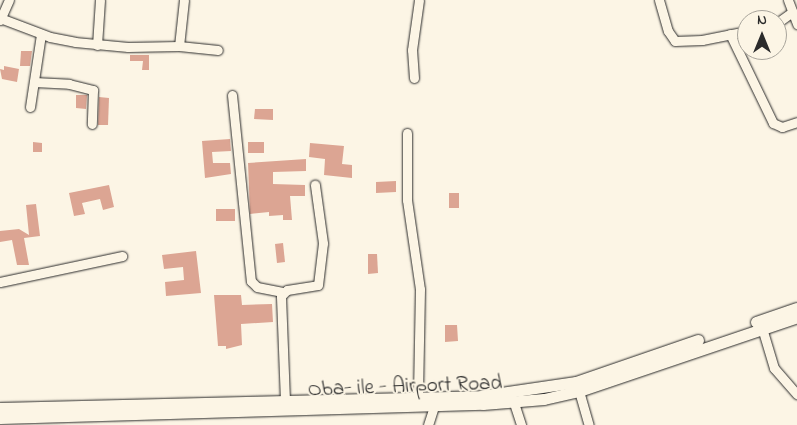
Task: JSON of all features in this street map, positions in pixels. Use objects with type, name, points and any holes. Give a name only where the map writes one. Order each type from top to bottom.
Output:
[{"type":"main road","name":"Oba- ile - Airport Road","points":[[0,408],[434,406],[514,403],[579,390],[762,328],[797,308]]},
{"type":"main road","name":"Oba- ile - Airport Road","points":[[0,418],[285,401],[418,398],[511,393],[576,382],[775,320],[797,316]]},
{"type":"street","points":[[9,0],[0,19],[41,34],[97,44],[179,46],[218,50]]},
{"type":"street","points":[[97,44],[100,0]]},
{"type":"street","points":[[179,46],[184,0]]},
{"type":"street","points":[[414,78],[412,50],[419,0]]},
{"type":"street","points":[[659,0],[668,31],[675,41],[691,41],[737,33]]},
{"type":"street","points":[[788,0],[794,10],[797,24]]},
{"type":"street","points":[[30,107],[41,34]]},
{"type":"street","points":[[730,34],[773,123],[782,127],[797,122]]},
{"type":"street","points":[[34,82],[69,84],[93,90],[92,124]]},
{"type":"street","points":[[232,95],[250,281],[257,287],[283,292],[318,285],[323,244],[315,185]]},
{"type":"street","points":[[407,133],[407,200],[420,289],[418,398]]},
{"type":"street","points":[[0,282],[122,256]]},
{"type":"street","points":[[283,292],[285,401]]},
{"type":"street","points":[[762,328],[774,368],[797,394]]},
{"type":"street","points":[[579,390],[590,425]]},
{"type":"street","points":[[514,403],[521,425]]},
{"type":"street","points":[[428,425],[434,406]]},
{"type":"building","points":[[21,51],[32,51],[30,66],[20,66]]},
{"type":"building","points":[[130,55],[149,55],[149,70],[142,70],[143,61],[130,61]]},
{"type":"building","points":[[4,66],[19,69],[17,82],[2,79],[0,69],[4,70]]},
{"type":"building","points":[[76,95],[87,95],[86,109],[76,108]]},
{"type":"building","points":[[99,97],[109,98],[108,125],[98,125]]},
{"type":"building","points":[[255,109],[273,109],[273,120],[254,119]]},
{"type":"building","points":[[230,139],[231,151],[212,152],[213,163],[230,163],[231,174],[205,178],[202,141]]},
{"type":"building","points":[[33,142],[42,143],[42,152],[33,152]]},
{"type":"building","points":[[248,142],[264,142],[264,153],[248,153]]},
{"type":"building","points":[[310,143],[344,146],[342,164],[352,165],[352,178],[324,175],[325,159],[309,157]]},
{"type":"building","points":[[306,159],[306,171],[273,172],[273,184],[305,185],[305,196],[290,196],[292,220],[283,220],[283,215],[269,216],[269,212],[250,214],[248,163]]},
{"type":"building","points":[[396,181],[396,192],[376,193],[376,182]]},
{"type":"building","points":[[109,185],[114,207],[103,210],[100,199],[82,203],[85,214],[74,216],[69,193]]},
{"type":"building","points":[[449,193],[459,193],[459,208],[449,208]]},
{"type":"building","points":[[36,204],[40,236],[24,238],[29,265],[17,265],[12,240],[0,242],[0,231],[19,229],[29,235],[26,205]]},
{"type":"building","points":[[216,209],[235,209],[235,221],[216,221]]},
{"type":"building","points":[[283,243],[285,262],[277,263],[275,244]]},
{"type":"building","points":[[196,251],[201,293],[166,296],[165,282],[184,280],[183,267],[164,269],[162,255]]},
{"type":"building","points":[[368,254],[377,254],[378,273],[368,274]]},
{"type":"building","points":[[214,295],[241,295],[242,305],[272,304],[273,322],[241,324],[242,345],[226,349],[226,346],[218,346]]},
{"type":"building","points":[[445,325],[457,325],[458,341],[445,342]]}]
